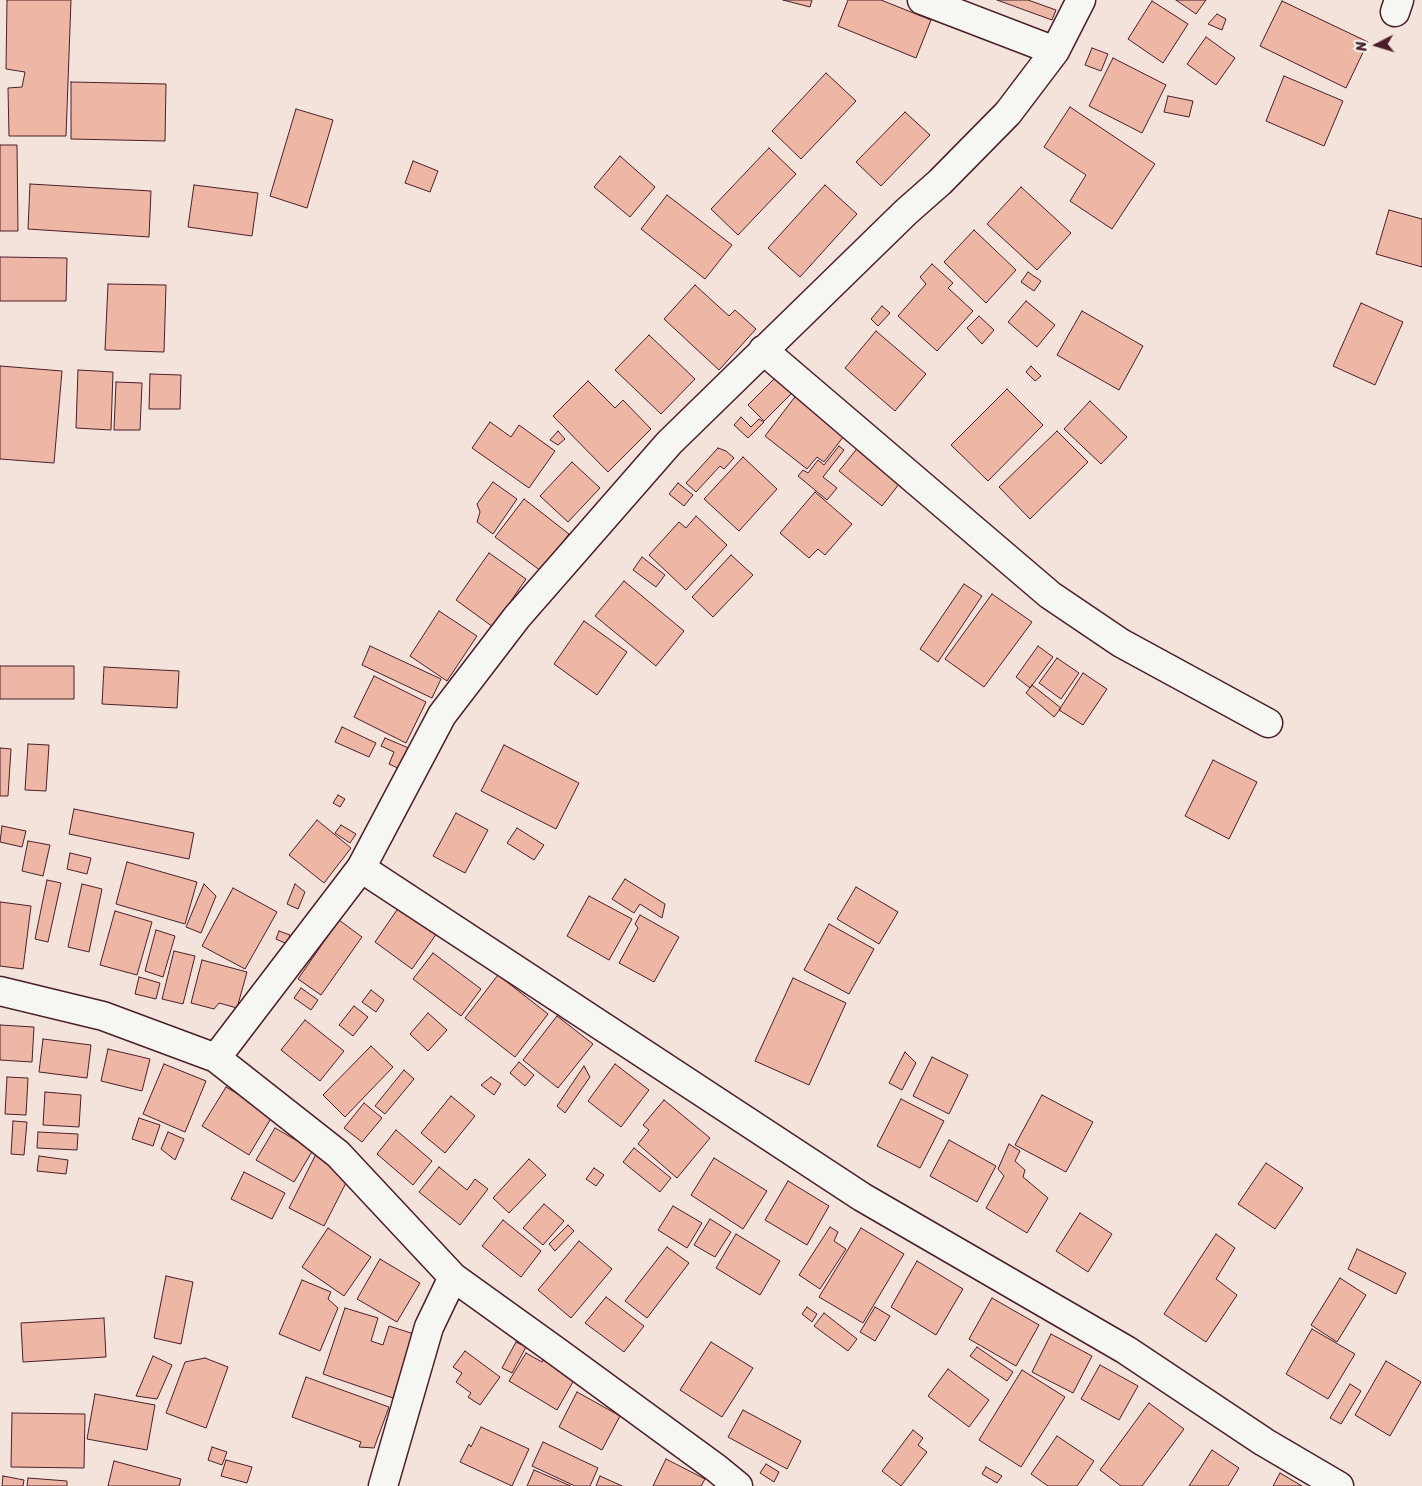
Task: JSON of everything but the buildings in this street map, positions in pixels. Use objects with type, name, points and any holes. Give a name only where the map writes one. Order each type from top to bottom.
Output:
[{"type":"street","points":[[922,0],[1055,52]]},
{"type":"street","points":[[216,1058],[361,868],[442,715],[517,617],[669,443],[906,212],[940,182],[1008,113],[1055,52],[1081,0]]},
{"type":"street","points":[[763,350],[1050,595],[1121,643],[1268,723]]},
{"type":"street","points":[[361,868],[862,1197],[1126,1350],[1264,1442],[1339,1486]]},
{"type":"street","points":[[0,991],[103,1016],[216,1058],[338,1154],[453,1277],[580,1368],[738,1486]]},
{"type":"street","points":[[382,1486],[430,1327],[453,1277]]}]
